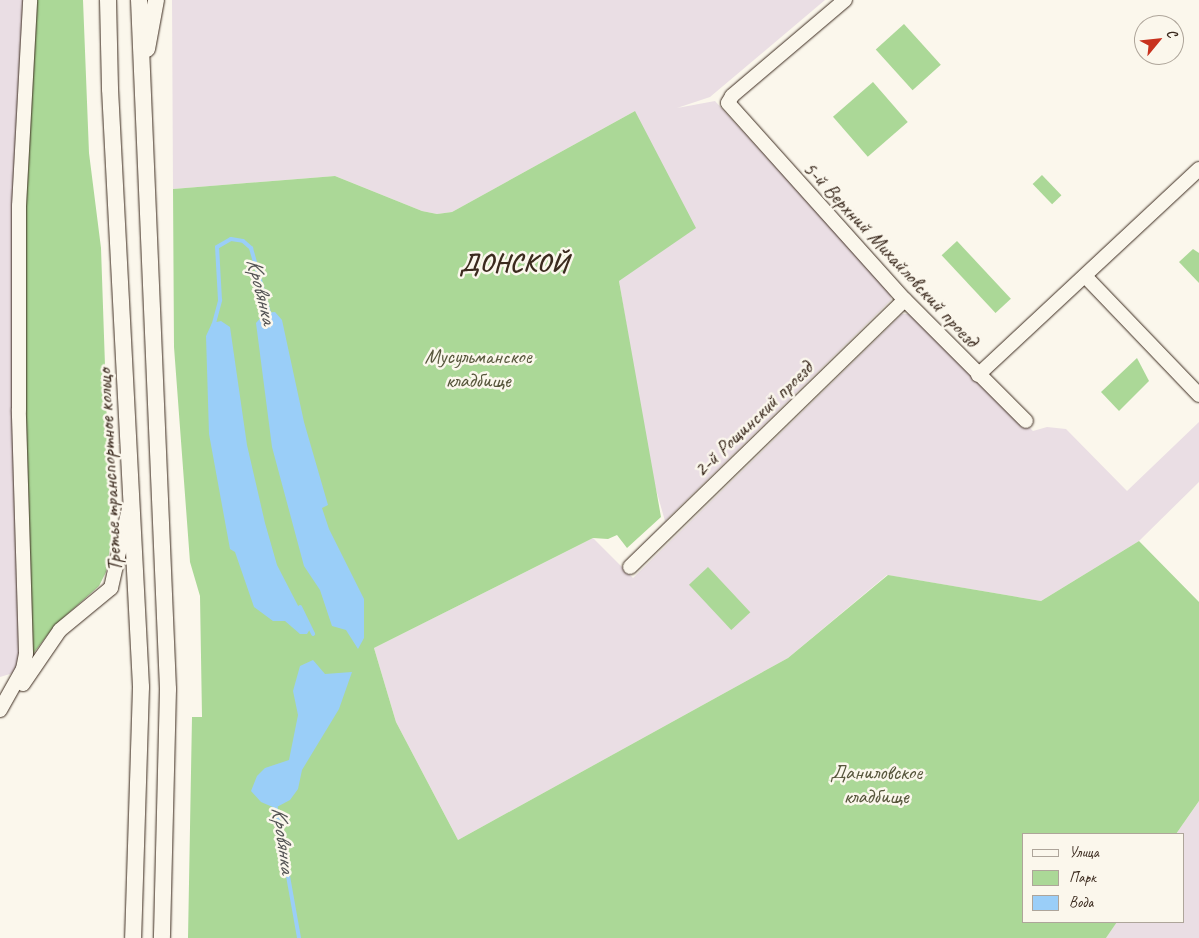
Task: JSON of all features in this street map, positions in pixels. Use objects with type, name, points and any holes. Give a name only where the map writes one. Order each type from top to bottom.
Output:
[{"type":"main road","name":"Третье транспортное кольцо","points":[[108,0],[110,90],[141,687],[133,938]]},
{"type":"main road","points":[[139,0],[168,688],[162,938]]},
{"type":"main road","points":[[141,80],[156,0]]},
{"type":"street","points":[[2,708],[23,669],[26,652],[19,410],[19,206],[30,0]]},
{"type":"street","name":"5-й Верхний Михайловский проезд","points":[[845,0],[732,96],[728,103],[731,110],[905,300],[1026,421]]},
{"type":"street","points":[[978,375],[1199,169]]},
{"type":"street","points":[[1085,276],[1199,395]]},
{"type":"street","name":"2-й Рощинский проезд","points":[[630,567],[905,300]]},
{"type":"street","points":[[2,708],[60,630],[111,588],[132,492]]},
{"type":"shaded area","points":[[0,0],[26,0],[20,671],[0,677]]},
{"type":"shaded area","points":[[172,0],[825,0],[710,97],[677,108],[715,101],[890,292],[891,300],[665,521],[651,472],[619,281],[635,111],[452,212],[437,214],[422,211],[335,176],[173,189]]},
{"type":"shaded area","points":[[902,314],[912,314],[1033,431],[1047,427],[1066,429],[1127,491],[1199,422],[1199,482],[1139,541],[1041,601],[887,575],[788,658],[458,840],[396,722],[374,648],[593,538],[633,578]]},
{"type":"shaded area","points":[[1199,801],[1199,938],[1106,938],[1116,923],[1184,923],[1184,833],[1177,833]]},
{"type":"green space","points":[[26,0],[83,0],[89,153],[101,248],[111,542],[106,572],[99,586],[55,625],[20,671]]},
{"type":"green space","points":[[904,24],[941,65],[913,90],[876,49]]},
{"type":"green space","points":[[873,82],[908,122],[868,157],[833,117]]},
{"type":"green space","points":[[635,111],[696,228],[619,281],[661,517],[627,548],[617,535],[608,539],[593,538],[374,648],[396,722],[458,840],[788,658],[888,575],[1041,601],[1139,541],[1199,602],[1199,801],[1177,833],[1022,833],[1022,923],[1116,923],[1106,938],[188,938],[192,717],[202,717],[200,596],[190,562],[174,347],[173,189],[335,176],[422,211],[437,214],[452,212]]},
{"type":"green space","points":[[1042,175],[1061,195],[1052,204],[1033,184]]},
{"type":"green space","points":[[957,241],[1011,299],[996,313],[942,255]]},
{"type":"green space","points":[[1193,249],[1199,253],[1199,283],[1179,262]]},
{"type":"green space","points":[[1137,358],[1149,381],[1119,411],[1101,392]]},
{"type":"green space","points":[[708,567],[750,612],[731,630],[689,585]]},
{"type":"water","points":[[275,312],[282,320],[304,422],[328,505],[322,508],[329,529],[364,599],[364,638],[358,649],[346,630],[332,626],[320,590],[304,566],[272,447],[256,323],[265,313]]},
{"type":"water","points":[[221,321],[230,327],[247,445],[265,523],[277,565],[310,629],[307,634],[300,634],[285,621],[273,621],[254,607],[235,552],[230,549],[209,434],[206,336],[212,323]]},
{"type":"water","points":[[313,660],[325,674],[352,672],[339,709],[302,770],[298,789],[290,800],[275,808],[261,802],[251,791],[257,776],[265,768],[289,760],[298,715],[293,691],[300,666]]},
{"type":"waterway","name":"Кровянка","points":[[213,327],[220,300],[217,247],[231,239],[243,241],[251,248],[270,316]]},
{"type":"waterway","name":"Кровянка","points":[[300,607],[313,634]]},
{"type":"waterway","name":"Кровянка","points":[[275,803],[299,938]]},
{"type":"district","name":"ДОНСКОЙ","points":[[514,263]]},
{"type":"park label","name":"Мусульманское кладбище","points":[[478,368]]},
{"type":"park label","name":"Даниловское кладбище","points":[[876,784]]}]
